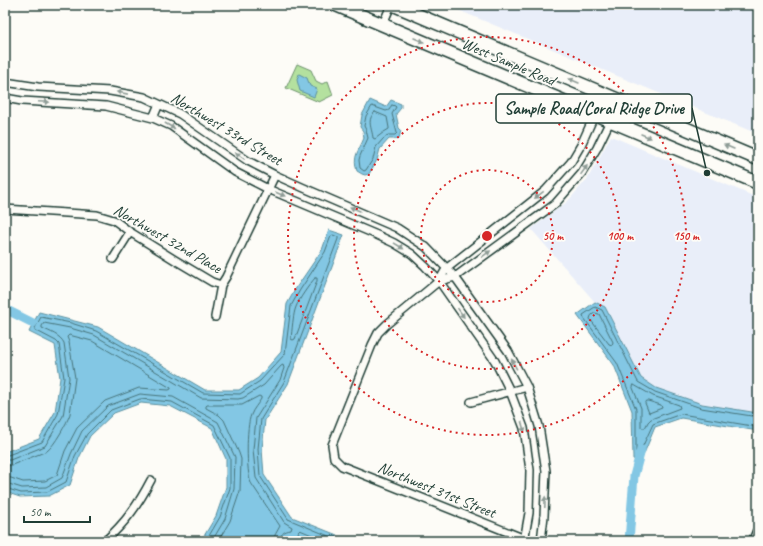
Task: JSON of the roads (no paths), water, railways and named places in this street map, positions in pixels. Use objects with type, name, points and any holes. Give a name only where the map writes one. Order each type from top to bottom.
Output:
[{"type":"main road","name":"West Sample Road","points":[[336,5],[758,183]]},
{"type":"main road","name":"West Sample Road","points":[[393,5],[758,159]]},
{"type":"main road","points":[[754,541],[758,532]]},
{"type":"street","points":[[383,24],[393,5]]},
{"type":"street","name":"Northwest 33rd Street","points":[[5,82],[38,87],[110,91],[144,98],[180,114],[248,161],[304,188],[398,228],[426,247],[455,278],[508,352],[527,386],[539,426],[546,470],[544,516],[541,541]]},
{"type":"street","points":[[439,281],[446,268],[545,191],[571,162],[581,145],[595,114],[610,96]]},
{"type":"street","points":[[439,281],[455,278],[555,204],[582,173],[597,148],[610,121],[610,96]]},
{"type":"street","name":"Northwest 33rd Street","points":[[5,98],[22,101],[106,106],[154,118],[171,126],[235,172],[268,189],[377,234],[412,254],[439,281],[495,361],[510,391],[524,428],[530,470],[529,514],[525,540]]},
{"type":"street","points":[[154,118],[159,104]]},
{"type":"street","points":[[215,317],[221,284],[226,277],[274,174]]},
{"type":"street","name":"Northwest 32nd Place","points":[[5,209],[97,215],[114,220],[130,232],[175,260],[212,282],[221,284]]},
{"type":"street","points":[[113,259],[130,232]]},
{"type":"street","name":"Northwest 31st Street","points":[[439,281],[378,333],[332,445],[334,458],[342,466],[525,540],[533,541]]},
{"type":"street","points":[[470,402],[527,386]]},
{"type":"street","points":[[105,541],[125,521],[141,500],[151,480]]},
{"type":"water","points":[[299,74],[307,78],[310,86],[317,89],[314,97],[300,91],[297,80]]},
{"type":"water","points":[[370,100],[386,107],[391,100],[401,104],[401,108],[396,114],[399,128],[401,130],[399,139],[389,139],[380,149],[377,160],[369,174],[365,175],[357,171],[355,161],[364,138],[363,131],[360,127],[362,115]]},
{"type":"water","points":[[329,230],[344,235],[288,384],[265,420],[262,449],[264,475],[292,517],[337,535],[335,541],[298,541],[291,539],[259,541],[201,541],[216,516],[226,487],[226,459],[212,428],[170,406],[141,403],[114,413],[90,436],[79,458],[70,485],[49,496],[20,497],[5,492],[5,452],[39,439],[55,412],[60,378],[55,345],[29,332],[39,312],[98,327],[205,390],[239,390],[258,378],[281,352],[287,304],[322,250]]},
{"type":"water","points":[[595,302],[605,307],[641,378],[656,388],[702,404],[758,413],[758,431],[681,418],[655,427],[641,461],[633,459],[632,411],[614,365],[577,315]]},
{"type":"waterway","points":[[5,309],[33,323]]},
{"type":"waterway","points":[[629,541],[634,476],[641,450]]},
{"type":"place","name":"Sample Road/Coral Ridge Drive","points":[[707,173]]}]
